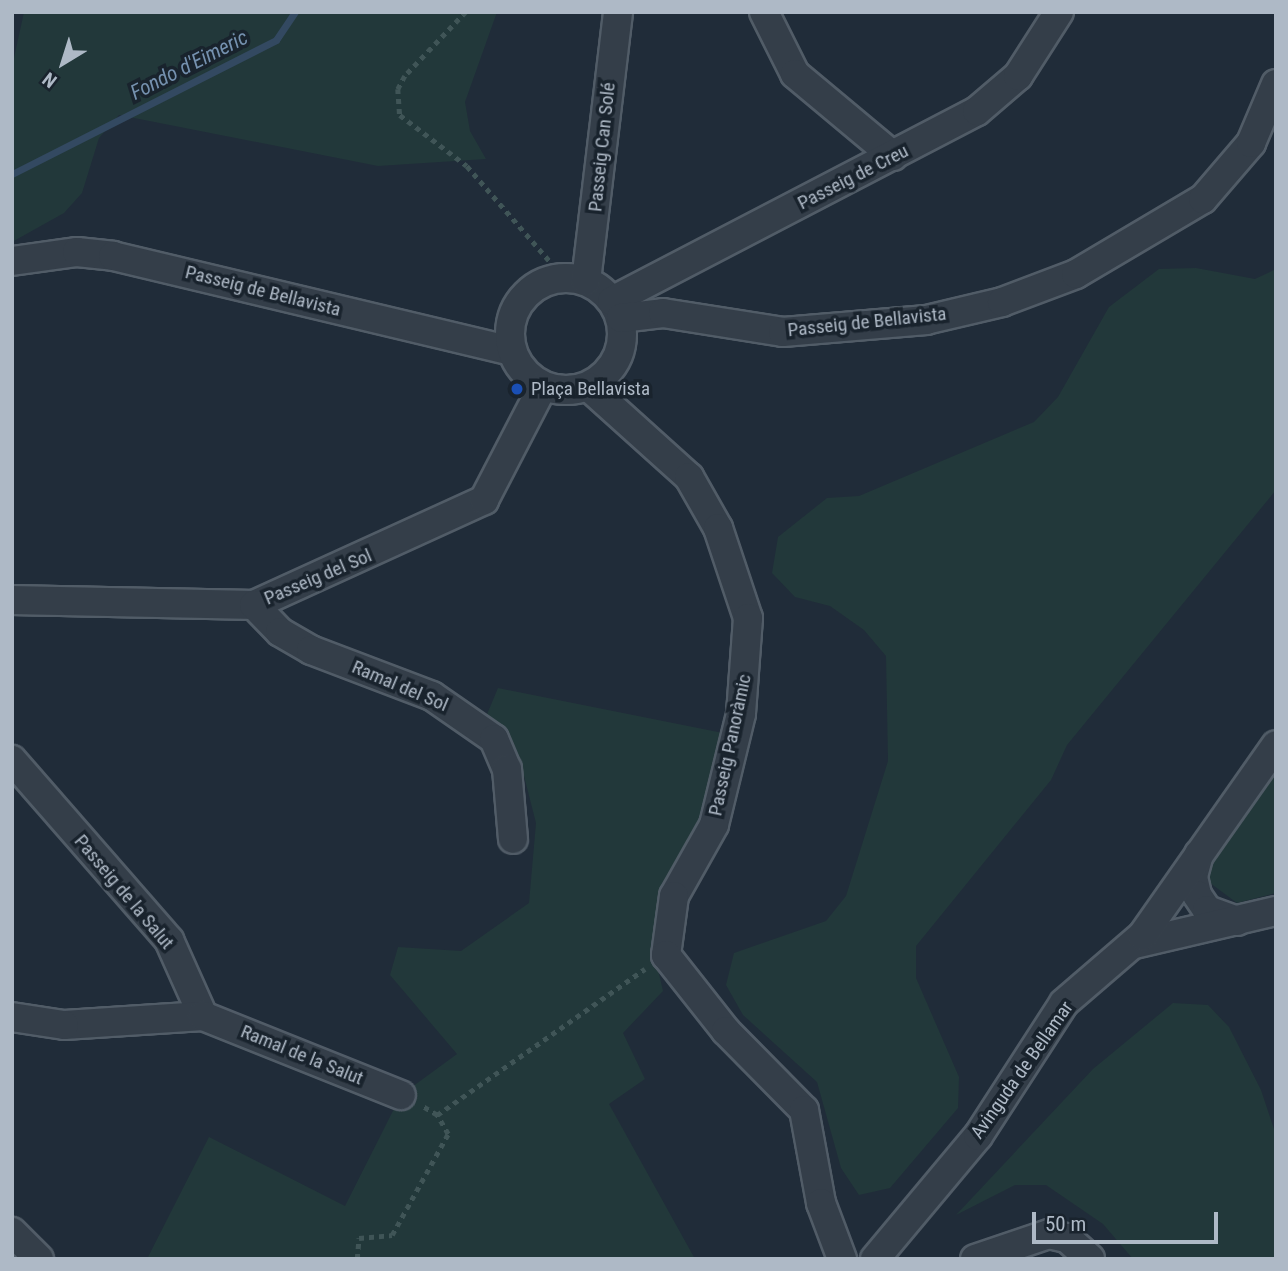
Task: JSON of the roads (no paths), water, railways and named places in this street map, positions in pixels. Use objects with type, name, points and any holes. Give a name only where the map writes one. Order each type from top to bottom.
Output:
[{"type":"street","name":"Passeig Can Solé","points":[[575,279],[618,12]]},
{"type":"street","points":[[764,12],[795,74],[893,156]]},
{"type":"street","name":"Passeig de Creu","points":[[617,309],[998,96],[1059,12]]},
{"type":"street","name":"Passeig de Bellavista","points":[[617,309],[663,313],[783,332],[926,320],[1002,302],[1076,274],[1203,199],[1251,143],[1276,84]]},
{"type":"street","name":"Passeig de Bellavista","points":[[12,261],[77,252],[113,256],[512,351]]},
{"type":"street","points":[[575,279],[617,309],[622,345],[611,370],[589,387],[543,386],[512,351],[514,311],[526,294],[575,279]]},
{"type":"street","name":"Passeig del Sol","points":[[12,600],[254,605],[484,500],[543,386]]},
{"type":"street","name":"Passeig Panoràmic","points":[[589,387],[689,477],[718,528],[748,618],[735,739],[714,825],[674,896],[666,955],[726,1031],[804,1110],[825,1216],[842,1259]]},
{"type":"street","name":"Ramal del Sol","points":[[254,605],[310,650],[432,696],[494,739],[507,769],[513,839]]},
{"type":"street","name":"Avinguda de Bellamar","points":[[875,1259],[978,1136],[1064,1003],[1134,944],[1276,745]]},
{"type":"street","name":"Passeig de la Salut","points":[[12,761],[169,940],[203,1016]]},
{"type":"street","name":"Avinguda de Bellamar","points":[[1200,853],[1193,877],[1197,895],[1207,910],[1237,921]]},
{"type":"street","points":[[1134,944],[1276,911]]},
{"type":"street","points":[[12,1017],[64,1025],[203,1016]]},
{"type":"street","name":"Ramal de la Salut","points":[[203,1016],[401,1095]]},
{"type":"street","points":[[12,1232],[39,1259]]},
{"type":"street","points":[[975,1259],[1049,1234],[1067,1238],[1090,1259]]},
{"type":"waterway","name":"Fondo d'Eimeric","points":[[12,174],[276,40],[295,12]]},
{"type":"place","name":"Plaça Bellavista","points":[[517,389]]}]
